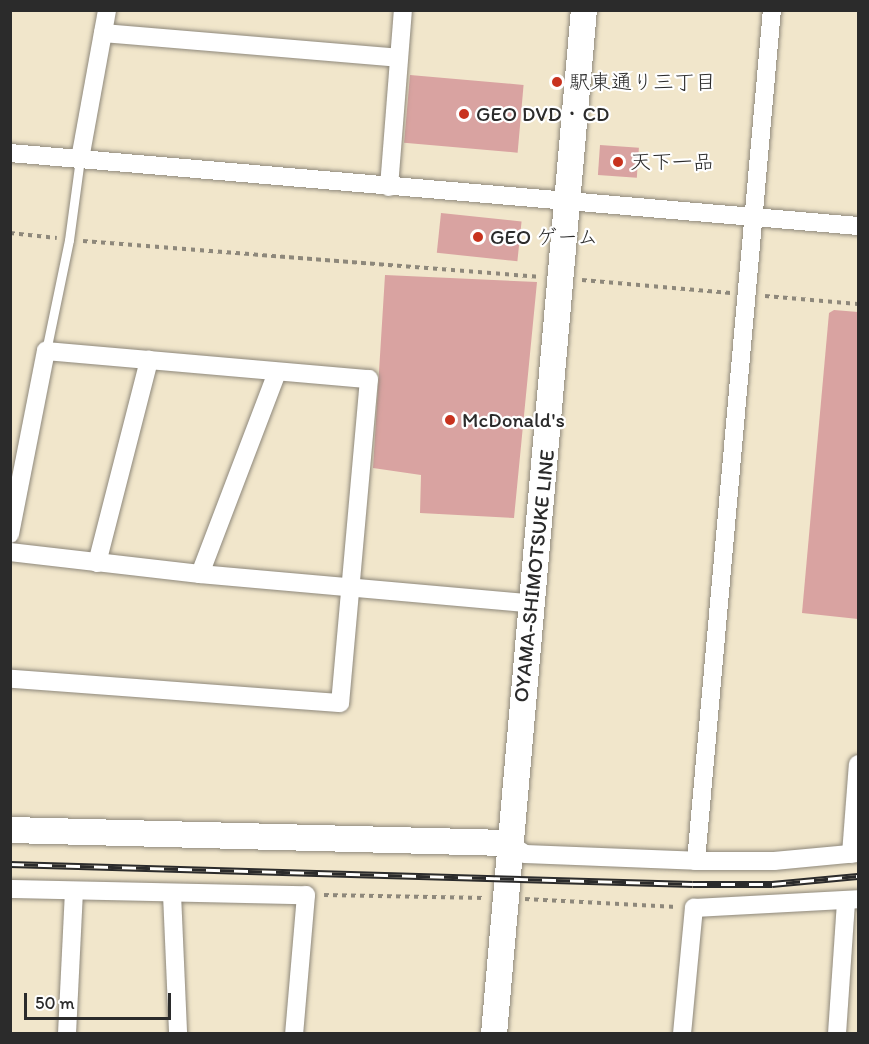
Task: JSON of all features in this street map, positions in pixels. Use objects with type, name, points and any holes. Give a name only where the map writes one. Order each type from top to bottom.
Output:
[{"type":"main road","name":"OYAMA-SHIMOTSUKE LINE","points":[[494,1034],[508,843],[534,604],[584,10]]},
{"type":"main road","points":[[10,830],[508,843]]},
{"type":"street","points":[[80,159],[107,10]]},
{"type":"street","points":[[389,187],[403,10]]},
{"type":"street","points":[[696,861],[751,216],[772,10]]},
{"type":"street","points":[[103,33],[398,58]]},
{"type":"street","points":[[10,153],[858,226]]},
{"type":"street","points":[[10,534],[19,455],[46,351],[369,379],[340,703],[10,679]]},
{"type":"street","points":[[97,563],[149,360]]},
{"type":"street","points":[[200,574],[277,372]]},
{"type":"street","points":[[10,552],[200,574],[534,604]]},
{"type":"street","points":[[508,843],[525,854],[696,861],[774,861],[855,853],[858,764]]},
{"type":"street","points":[[10,889],[306,895],[294,1034]]},
{"type":"street","points":[[67,1034],[74,891]]},
{"type":"street","points":[[172,894],[178,1034]]},
{"type":"street","points":[[682,1034],[694,908],[852,900],[837,1034]]},
{"type":"lane","points":[[46,351],[69,240],[80,159]]},
{"type":"path","points":[[10,233],[69,240],[740,294]]},
{"type":"path","points":[[763,296],[858,304]]},
{"type":"building","name":"GEO DVD・CD","points":[[410,75],[524,85],[518,153],[404,143]]},
{"type":"building","name":"天下一品","points":[[600,145],[639,148],[637,178],[598,175]]},
{"type":"building","name":"GEO ゲーム","points":[[441,213],[522,221],[517,261],[437,253]]},
{"type":"building","name":"McDonald's","points":[[385,275],[537,282],[514,518],[420,513],[421,475],[373,468]]},
{"type":"building","points":[[834,310],[858,312],[858,619],[802,613],[829,313]]},
{"type":"railway","points":[[10,864],[693,884],[772,884],[858,876]]},
{"type":"place","name":"駅東通り三丁目","points":[[557,82]]},
{"type":"place","name":"GEO DVD・CD","points":[[464,114]]},
{"type":"place","name":"天下一品","points":[[618,162]]},
{"type":"place","name":"GEO ゲーム","points":[[478,237]]},
{"type":"place","name":"McDonald's","points":[[450,420]]}]
